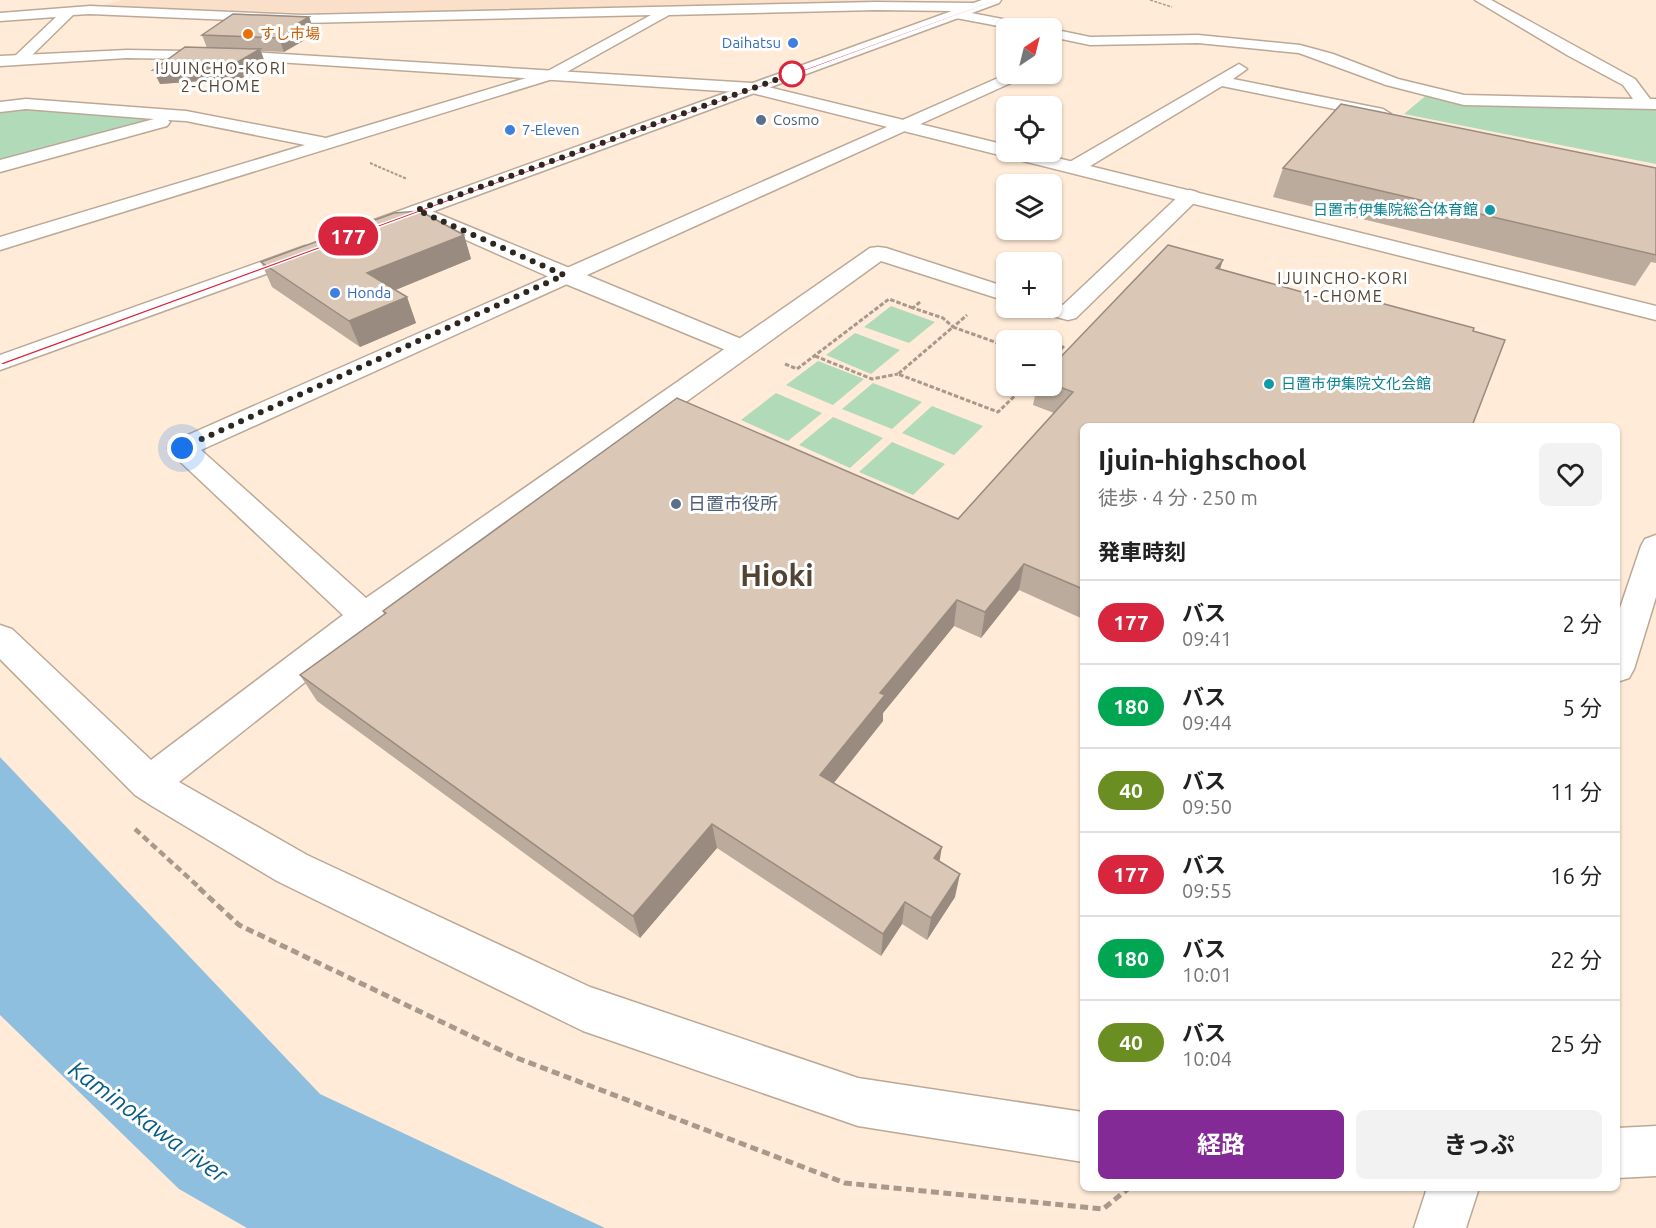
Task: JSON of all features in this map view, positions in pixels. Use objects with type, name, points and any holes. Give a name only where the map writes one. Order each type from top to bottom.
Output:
[{"type":"street","points":[[358,232],[994,0]]},
{"type":"street","points":[[1482,0],[1629,82],[1647,102]]},
{"type":"street","points":[[0,17],[90,10],[303,19],[876,6],[973,7]]},
{"type":"street","points":[[0,244],[551,75],[669,11]]},
{"type":"street","points":[[20,59],[68,13]]},
{"type":"street","points":[[956,14],[996,22]]},
{"type":"street","points":[[1062,35],[1090,41],[1198,39],[1276,46],[1316,53],[1392,82],[1464,100],[1647,102]]},
{"type":"street","points":[[1071,50],[1090,41]]},
{"type":"street","points":[[1075,167],[1276,46]]},
{"type":"street","points":[[0,61],[127,54],[204,54],[752,88],[996,147]]},
{"type":"street","points":[[1220,81],[1403,118]]},
{"type":"street","points":[[365,616],[182,448],[564,275],[996,84]]},
{"type":"street","points":[[0,107],[26,104],[186,116],[325,144]]},
{"type":"street","points":[[0,166],[186,116]]},
{"type":"street","points":[[1054,162],[1656,313]]},
{"type":"street","points":[[1062,312],[1068,314],[1190,196]]},
{"type":"street","points":[[417,210],[564,275],[742,348]]},
{"type":"street","points":[[0,363],[324,244]]},
{"type":"street","points":[[149,783],[365,616],[878,253],[996,291]]},
{"type":"street","points":[[1620,660],[1656,546]]},
{"type":"street","points":[[0,638],[149,783],[292,868],[583,1008],[858,1102],[1080,1137]]},
{"type":"street","points":[[1620,1153],[1656,1151]]},
{"type":"path","points":[[325,144],[451,198]]},
{"type":"path","points":[[742,348],[797,369],[889,299],[913,308]]},
{"type":"path","points":[[898,374],[953,327],[996,342]]},
{"type":"path","points":[[1062,347],[1069,340]]},
{"type":"path","points":[[814,356],[872,378],[898,374],[999,412],[1015,396]]},
{"type":"shaded area","points":[[121,0],[869,0],[870,4],[313,13],[102,6]]},
{"type":"green space","points":[[1429,93],[1656,107],[1656,164],[1404,114]]},
{"type":"green space","points":[[22,108],[149,117],[148,122],[0,162],[0,111]]},
{"type":"green space","points":[[891,306],[935,322],[909,343],[864,327]]},
{"type":"green space","points":[[855,333],[900,350],[871,374],[826,355]]},
{"type":"green space","points":[[818,361],[864,379],[833,405],[786,385]]},
{"type":"green space","points":[[873,383],[922,402],[892,429],[842,409]]},
{"type":"green space","points":[[776,393],[822,413],[788,441],[741,420]]},
{"type":"green space","points":[[932,406],[983,426],[954,455],[902,433]]},
{"type":"green space","points":[[833,417],[883,438],[850,468],[799,445]]},
{"type":"green space","points":[[892,442],[945,464],[913,495],[859,472]]},
{"type":"water","name":"Kaminokawa river","points":[[0,757],[320,1094],[605,1228],[247,1228],[179,1189],[0,1015]]},
{"type":"building","points":[[233,14],[309,17],[297,24],[303,25],[279,38],[202,35]]},
{"type":"building","points":[[185,47],[260,49],[236,63],[153,70]]},
{"type":"building","points":[[1341,104],[1656,168],[1656,255],[1283,168]]},
{"type":"building","points":[[420,211],[464,235],[367,273],[407,297],[349,321],[261,262],[394,213]]},
{"type":"building","points":[[1168,245],[1223,260],[1216,268],[1338,302],[1343,293],[1474,328],[1473,331],[1505,340],[1473,423],[1080,423],[1080,588],[1024,564],[985,612],[957,600],[880,693],[885,695],[820,775],[942,847],[934,858],[960,874],[931,918],[905,902],[883,934],[712,824],[633,916],[300,675],[386,613],[383,611],[677,398],[958,519],[1073,392],[1062,388],[1062,356]]},
{"type":"waterway","points":[[1563,98],[1656,101]]},
{"type":"bus line","name":"177","points":[[0,363],[994,0]]},
{"type":"place","name":"すし市場","points":[[248,34]]},
{"type":"place","name":"Daihatsu","points":[[793,43]]},
{"type":"place","name":"Cosmo","points":[[761,120]]},
{"type":"place","name":"7-Eleven","points":[[510,130]]},
{"type":"place","name":"日置市伊集院総合体育館","points":[[1490,210]]},
{"type":"place","name":"Honda","points":[[335,293]]},
{"type":"place","name":"日置市伊集院文化会館","points":[[1269,384]]},
{"type":"place","name":"日置市役所","points":[[676,504]]},
{"type":"district","name":"IJUINCHO-KORI 2-CHOME","points":[[221,77]]},
{"type":"district","name":"IJUINCHO-KORI 1-CHOME","points":[[1343,287]]},
{"type":"district","name":"Hioki","points":[[777,576]]},
{"type":"route","points":[[182,448],[564,275],[417,210],[792,74]]}]
